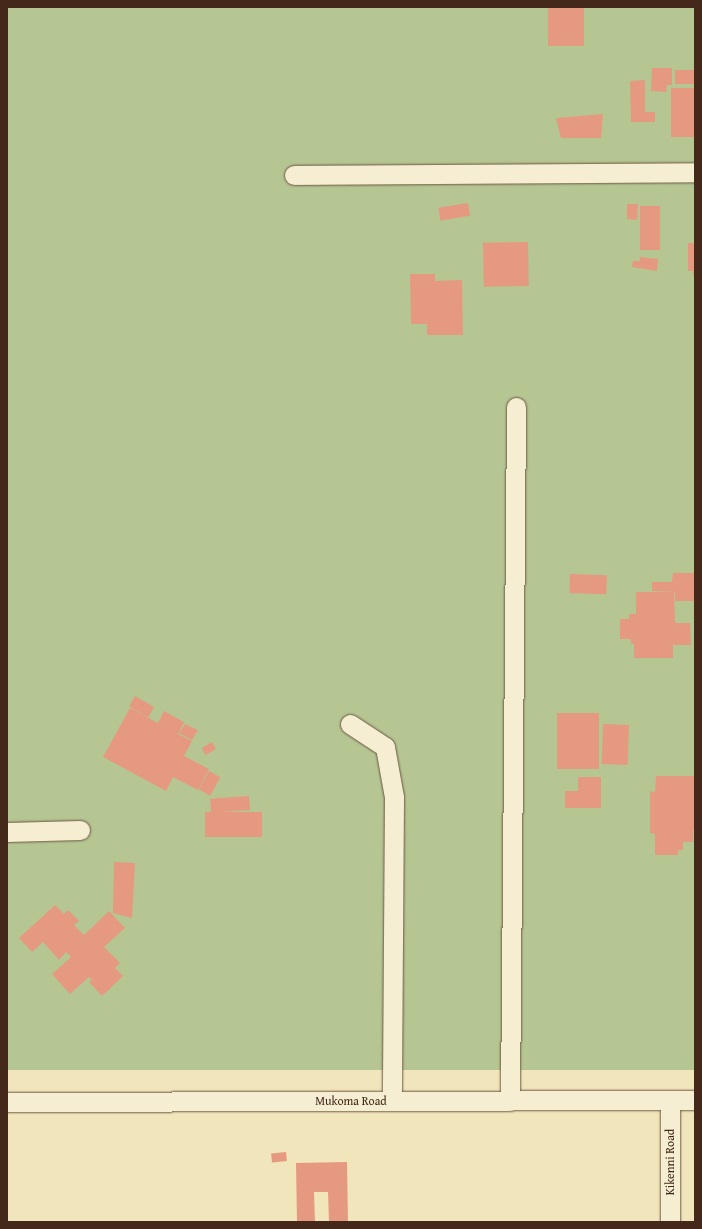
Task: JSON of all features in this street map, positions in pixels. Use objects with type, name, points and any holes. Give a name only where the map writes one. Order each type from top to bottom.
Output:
[{"type":"street","points":[[294,175],[695,172]]},
{"type":"street","points":[[510,1101],[516,407]]},
{"type":"street","points":[[350,724],[385,747],[394,797],[392,1101]]},
{"type":"street","points":[[7,832],[80,830]]},
{"type":"street","name":"Mukoma Road","points":[[7,1102],[695,1100]]},
{"type":"street","name":"Kikenni Road","points":[[670,1101],[670,1222]]},
{"type":"green space","points":[[7,7],[695,7],[695,1070],[7,1070]]},
{"type":"building","points":[[548,7],[584,7],[584,46],[548,46]]},
{"type":"building","points":[[652,68],[672,68],[672,85],[667,85],[666,92],[651,91]]},
{"type":"building","points":[[675,70],[695,70],[695,84],[675,84]]},
{"type":"building","points":[[645,80],[645,112],[655,112],[655,122],[631,122],[630,81]]},
{"type":"building","points":[[671,88],[695,88],[695,137],[671,137]]},
{"type":"building","points":[[603,114],[601,138],[561,138],[556,118]]},
{"type":"building","points":[[468,203],[470,216],[440,221],[438,208]]},
{"type":"building","points":[[627,204],[638,204],[637,220],[627,219]]},
{"type":"building","points":[[640,206],[660,206],[660,250],[640,250]]},
{"type":"building","points":[[528,242],[529,286],[484,287],[483,243]]},
{"type":"building","points":[[688,243],[695,243],[695,275],[693,275],[693,271],[688,271]]},
{"type":"building","points":[[640,257],[658,259],[657,271],[632,267],[633,261],[640,261]]},
{"type":"building","points":[[410,274],[435,274],[435,281],[462,280],[463,335],[427,335],[427,324],[411,324]]},
{"type":"building","points":[[673,573],[695,573],[695,601],[675,601],[675,592],[652,591],[652,582],[672,582]]},
{"type":"building","points":[[570,574],[607,575],[606,594],[569,593]]},
{"type":"building","points":[[636,592],[674,592],[675,623],[690,623],[691,645],[673,645],[673,658],[634,658],[634,644],[631,644],[631,639],[620,639],[620,619],[629,619],[629,614],[636,614]]},
{"type":"building","points":[[135,696],[154,707],[148,717],[129,706]]},
{"type":"building","points":[[130,708],[158,723],[164,711],[184,722],[178,734],[192,741],[184,756],[209,769],[198,790],[173,777],[166,791],[103,757]]},
{"type":"building","points":[[557,713],[599,713],[599,769],[557,769]]},
{"type":"building","points":[[185,724],[198,730],[192,740],[179,733]]},
{"type":"building","points":[[603,724],[629,725],[628,765],[602,764]]},
{"type":"building","points":[[212,742],[216,749],[206,755],[202,748]]},
{"type":"building","points":[[209,771],[220,777],[210,796],[199,789]]},
{"type":"building","points":[[656,776],[695,776],[695,830],[693,830],[693,842],[683,842],[683,850],[678,850],[678,855],[655,855],[655,834],[650,833],[650,791],[655,792]]},
{"type":"building","points":[[578,777],[601,777],[601,808],[565,808],[565,791],[578,791]]},
{"type":"building","points":[[249,796],[250,810],[211,813],[210,799]]},
{"type":"building","points":[[205,812],[262,812],[262,837],[205,837]]},
{"type":"building","points":[[114,862],[135,863],[132,918],[113,913]]},
{"type":"building","points":[[55,905],[64,914],[68,910],[79,921],[74,925],[84,935],[109,911],[125,928],[104,947],[120,963],[115,968],[123,976],[102,996],[89,982],[92,980],[89,977],[70,994],[52,974],[71,957],[66,952],[59,960],[43,942],[32,952],[19,938]]},
{"type":"building","points":[[286,1152],[287,1161],[272,1163],[271,1154]]},
{"type":"building","points":[[347,1162],[348,1222],[329,1222],[328,1192],[314,1192],[315,1222],[297,1222],[296,1163]]}]
